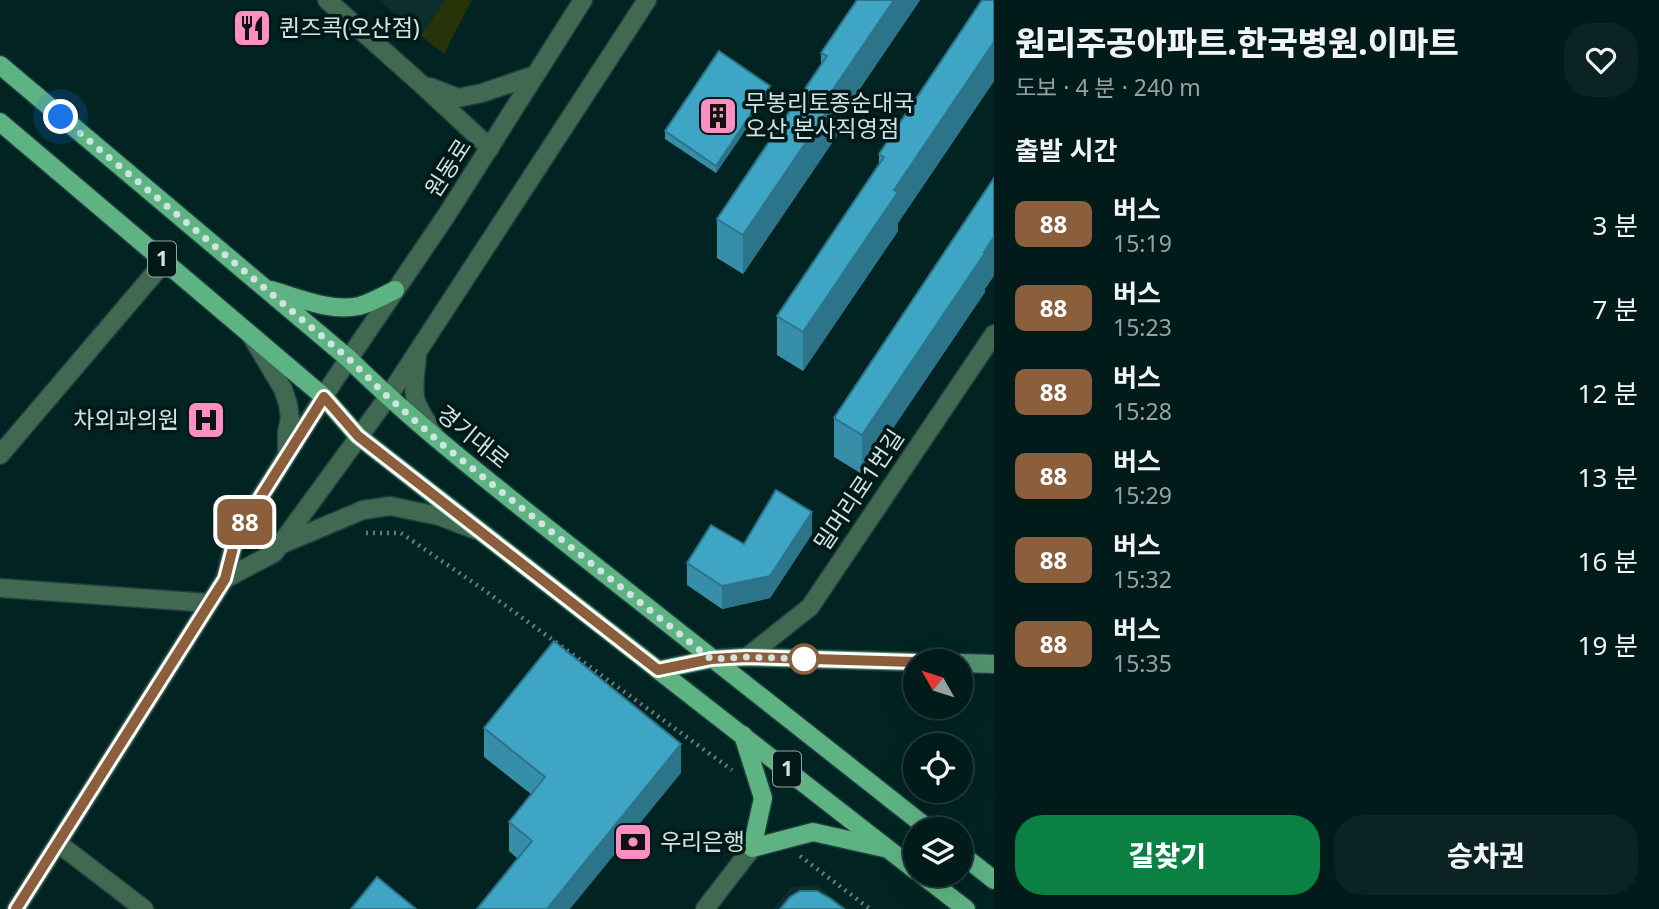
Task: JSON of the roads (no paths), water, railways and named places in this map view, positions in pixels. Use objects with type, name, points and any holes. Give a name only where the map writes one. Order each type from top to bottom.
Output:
[{"type":"main road","name":"경기대로","points":[[0,65],[349,359],[443,445],[913,817]]},
{"type":"main road","name":"1","points":[[0,122],[324,397],[358,436],[903,860]]},
{"type":"main road","points":[[266,289],[327,306],[348,307],[361,306],[395,290]]},
{"type":"main road","points":[[658,670],[711,659],[747,657],[903,662]]},
{"type":"main road","points":[[973,663],[994,664]]},
{"type":"main road","points":[[743,735],[763,798],[752,848],[813,832],[890,850]]},
{"type":"main road","points":[[973,863],[994,880]]},
{"type":"main road","points":[[937,887],[965,909]]},
{"type":"street","points":[[327,0],[490,148]]},
{"type":"street","name":"원동로","points":[[225,579],[236,536],[324,397],[446,216],[583,0]]},
{"type":"street","points":[[16,909],[225,579],[274,553],[388,397],[647,0]]},
{"type":"street","points":[[420,83],[458,98],[535,75]]},
{"type":"street","points":[[0,455],[165,261]]},
{"type":"street","points":[[250,334],[283,389],[288,404],[290,418],[287,455]]},
{"type":"street","name":"밀머리로1번길","points":[[747,657],[810,607],[994,334]]},
{"type":"street","points":[[417,351],[413,394],[418,409],[443,445]]},
{"type":"street","points":[[280,545],[363,510],[390,506],[439,516],[481,532]]},
{"type":"street","points":[[0,588],[209,603]]},
{"type":"street","points":[[59,844],[144,909]]},
{"type":"street","points":[[705,909],[752,848]]},
{"type":"place","name":"퀸즈콕(오산점)","points":[[252,28]]},
{"type":"place","name":"무봉리토종순대국 오산 본사직영점","points":[[718,116]]},
{"type":"place","name":"차외과의원","points":[[206,420]]},
{"type":"place","name":"우리은행","points":[[633,842]]}]
